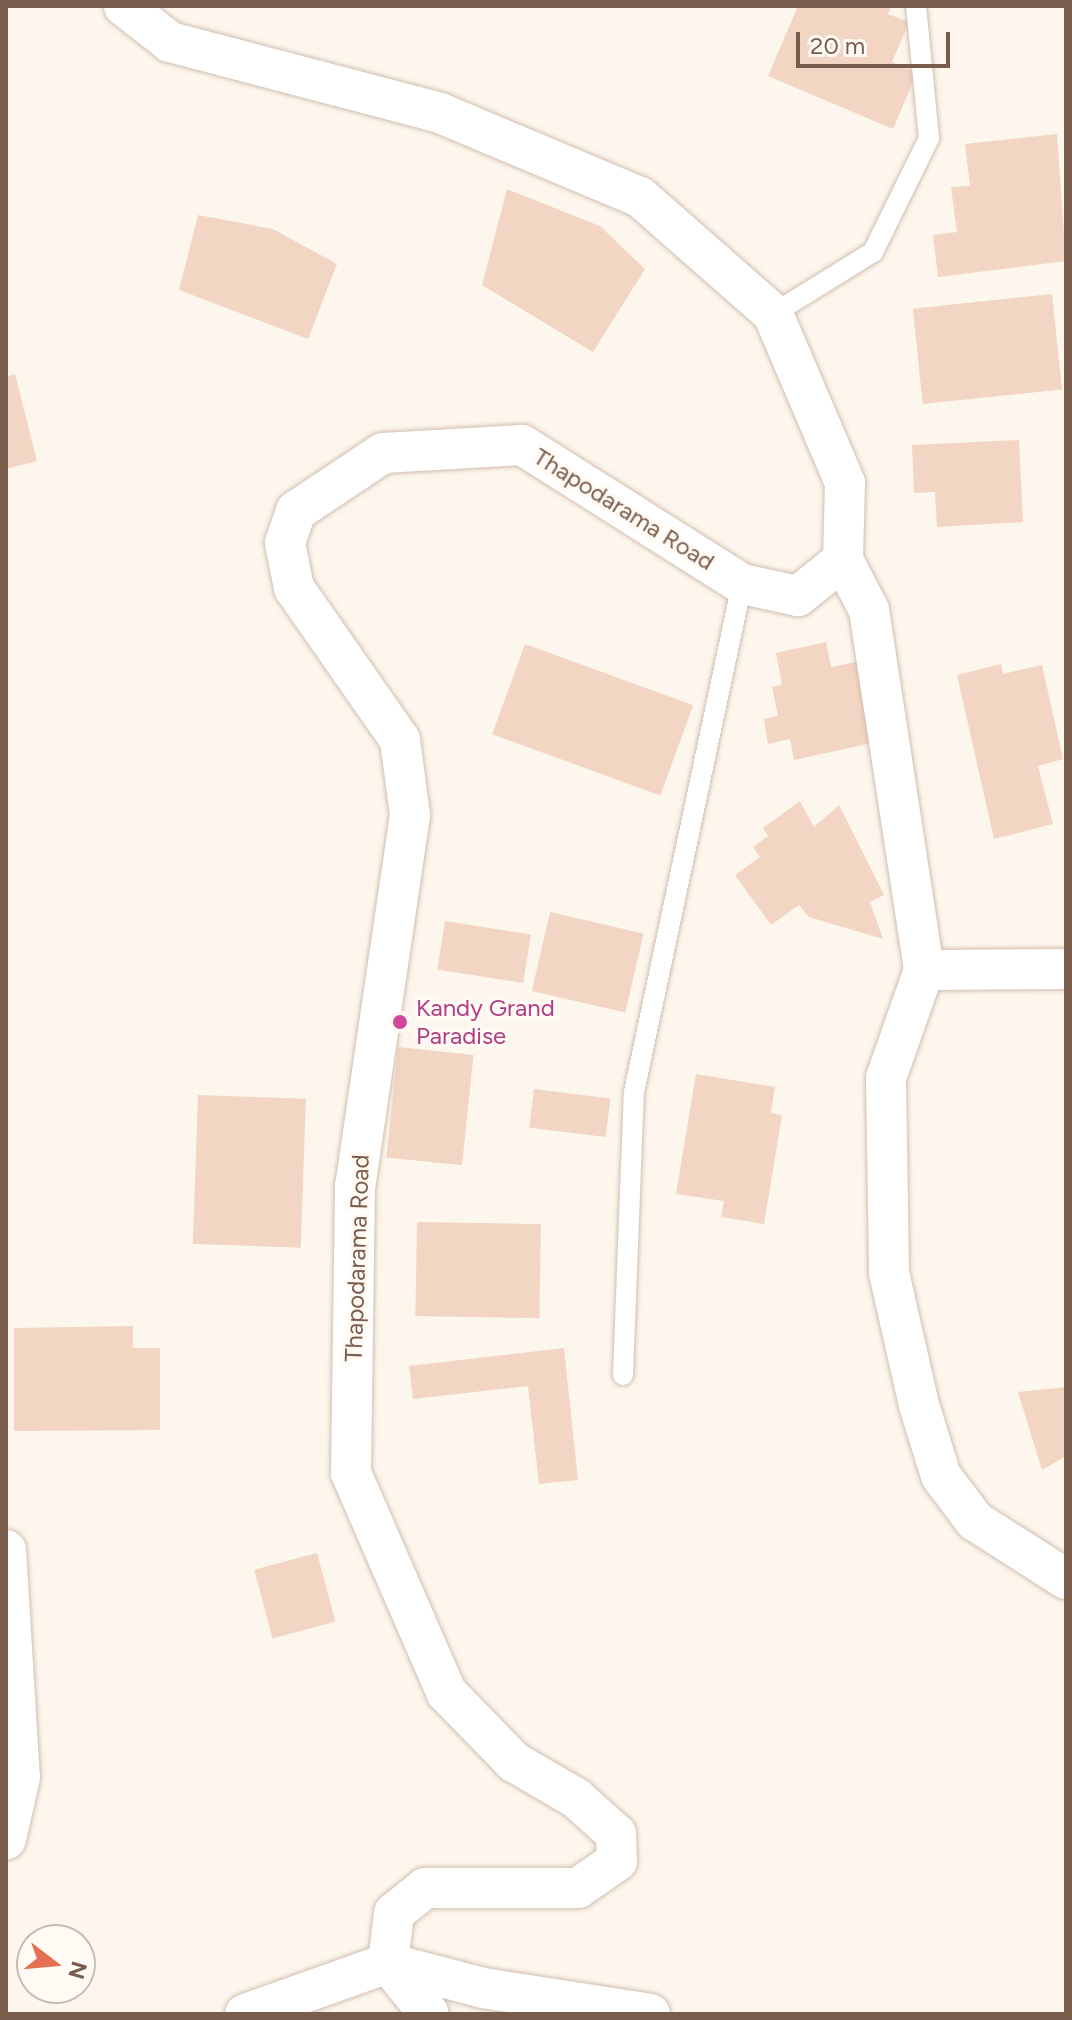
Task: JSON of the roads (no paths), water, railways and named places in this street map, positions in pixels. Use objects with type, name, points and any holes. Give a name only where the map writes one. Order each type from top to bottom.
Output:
[{"type":"street","points":[[124,6],[170,42],[440,113],[640,197],[773,314],[845,483],[843,560],[869,610],[924,970],[886,1078],[889,1273],[919,1405],[941,1476],[975,1521],[1066,1579]]},
{"type":"street","name":"Thapodarama Road","points":[[388,1963],[394,1913],[425,1888],[578,1888],[617,1861],[616,1834],[576,1798],[514,1762],[446,1692],[351,1473],[355,1186],[410,815],[400,740],[294,588],[285,543],[296,511],[383,453],[522,445],[742,584],[798,596],[843,560]]},
{"type":"street","points":[[924,970],[1066,969]]},
{"type":"street","points":[[6,1550],[20,1777],[6,1839]]},
{"type":"street","points":[[245,2014],[388,1963],[483,1988],[650,2014]]},
{"type":"street","points":[[388,1963],[429,2014]]},
{"type":"lane","points":[[773,314],[873,252],[929,138],[916,6]]},
{"type":"lane","points":[[623,1375],[634,1092],[742,584]]},
{"type":"place","name":"Kandy Grand Paradise","points":[[400,1022]]}]
